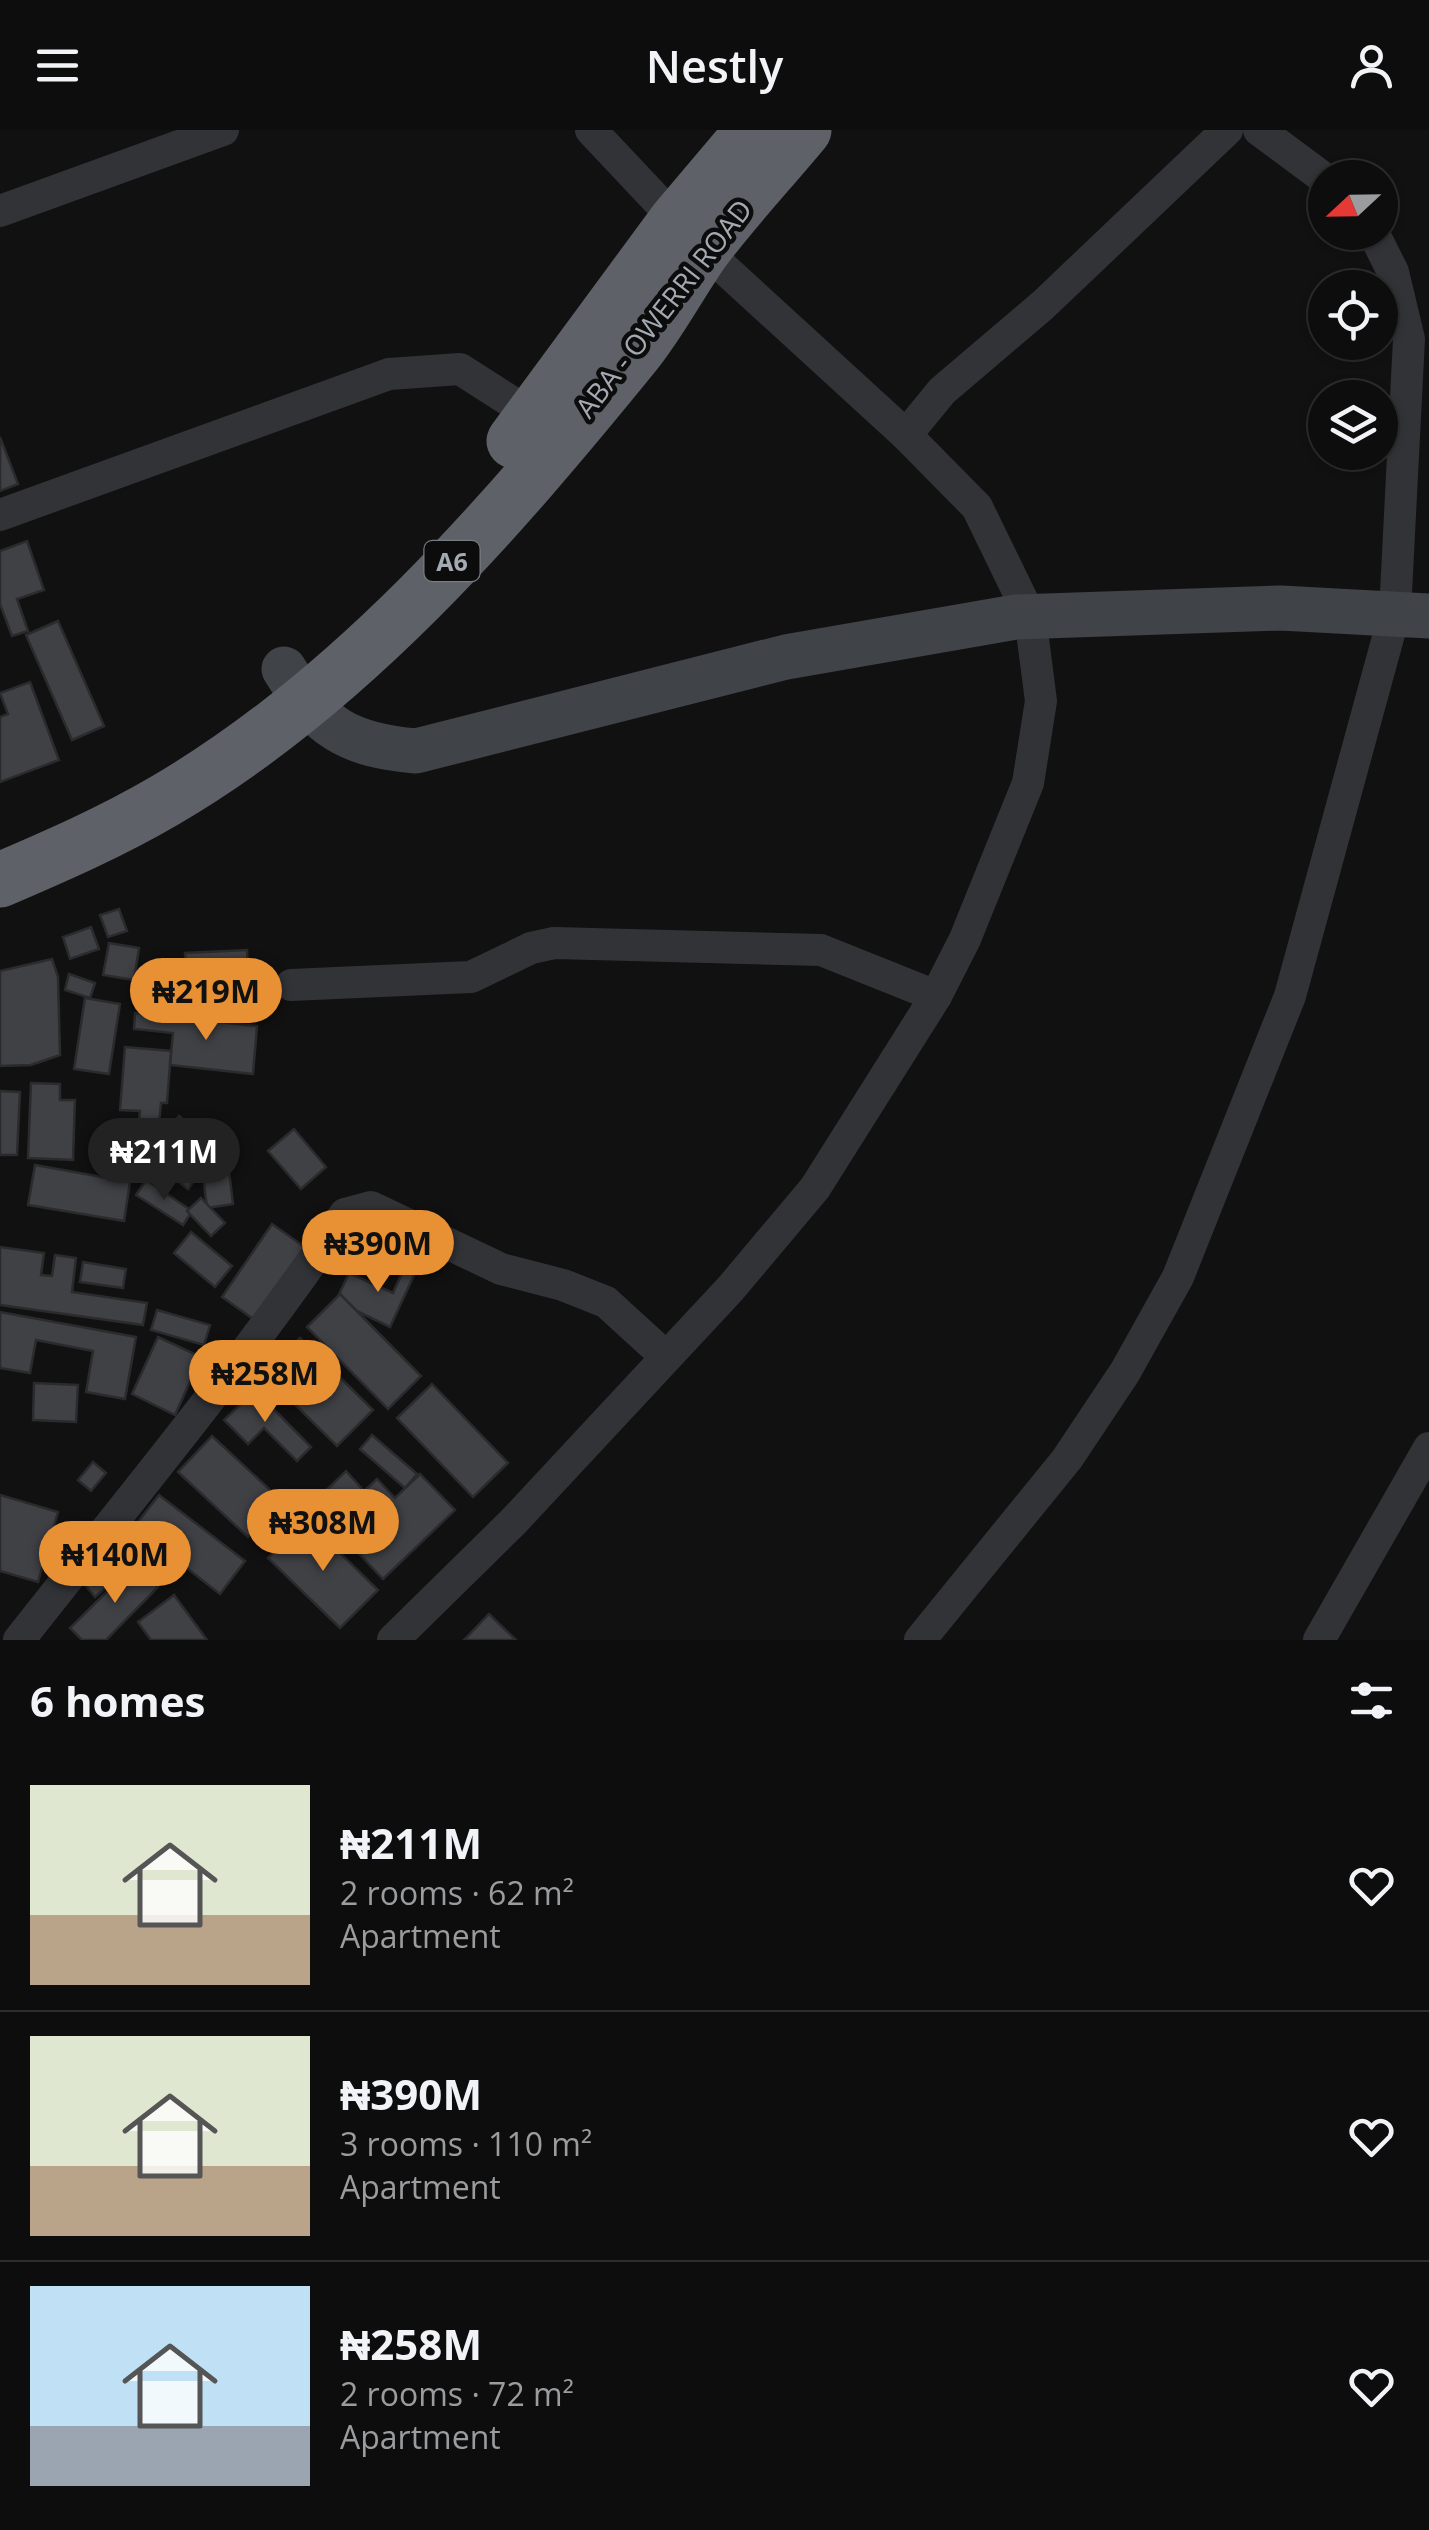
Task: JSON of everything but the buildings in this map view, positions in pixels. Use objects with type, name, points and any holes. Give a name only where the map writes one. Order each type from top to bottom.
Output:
[{"type":"highway","name":"ABA - OWERRI ROAD","points":[[0,844],[141,771],[230,712],[347,666],[530,476],[638,350],[690,235],[753,130]]},
{"type":"highway","name":"ABA - OWERRI ROAD","points":[[0,880],[76,848],[165,800],[294,685],[535,417],[690,235],[804,130]]},
{"type":"street","points":[[0,212],[223,130]]},
{"type":"street","points":[[393,1640],[514,1521],[664,1355],[731,1288],[815,1188],[936,996],[1004,850],[1028,783],[1041,701],[1030,616],[977,507],[906,435],[690,235],[590,130]]},
{"type":"street","points":[[906,435],[942,391],[1043,305],[1227,130]]},
{"type":"street","points":[[1260,130],[1308,166]]},
{"type":"street","points":[[920,1640],[1067,1460],[1125,1372],[1178,1277],[1290,996],[1412,614],[1409,340],[1393,272],[1382,250]]},
{"type":"street","points":[[0,514],[389,374],[460,369],[535,417]]},
{"type":"street","points":[[294,685],[337,733],[375,748],[416,751],[786,658],[1030,616],[1281,608],[1412,614]]},
{"type":"street","points":[[290,985],[471,976],[530,948],[554,942],[821,950],[936,996]]},
{"type":"street","points":[[20,1640],[168,1450],[207,1407],[345,1214],[356,1208],[371,1206],[501,1269],[606,1302],[664,1355]]},
{"type":"street","points":[[1319,1640],[1429,1448]]}]
